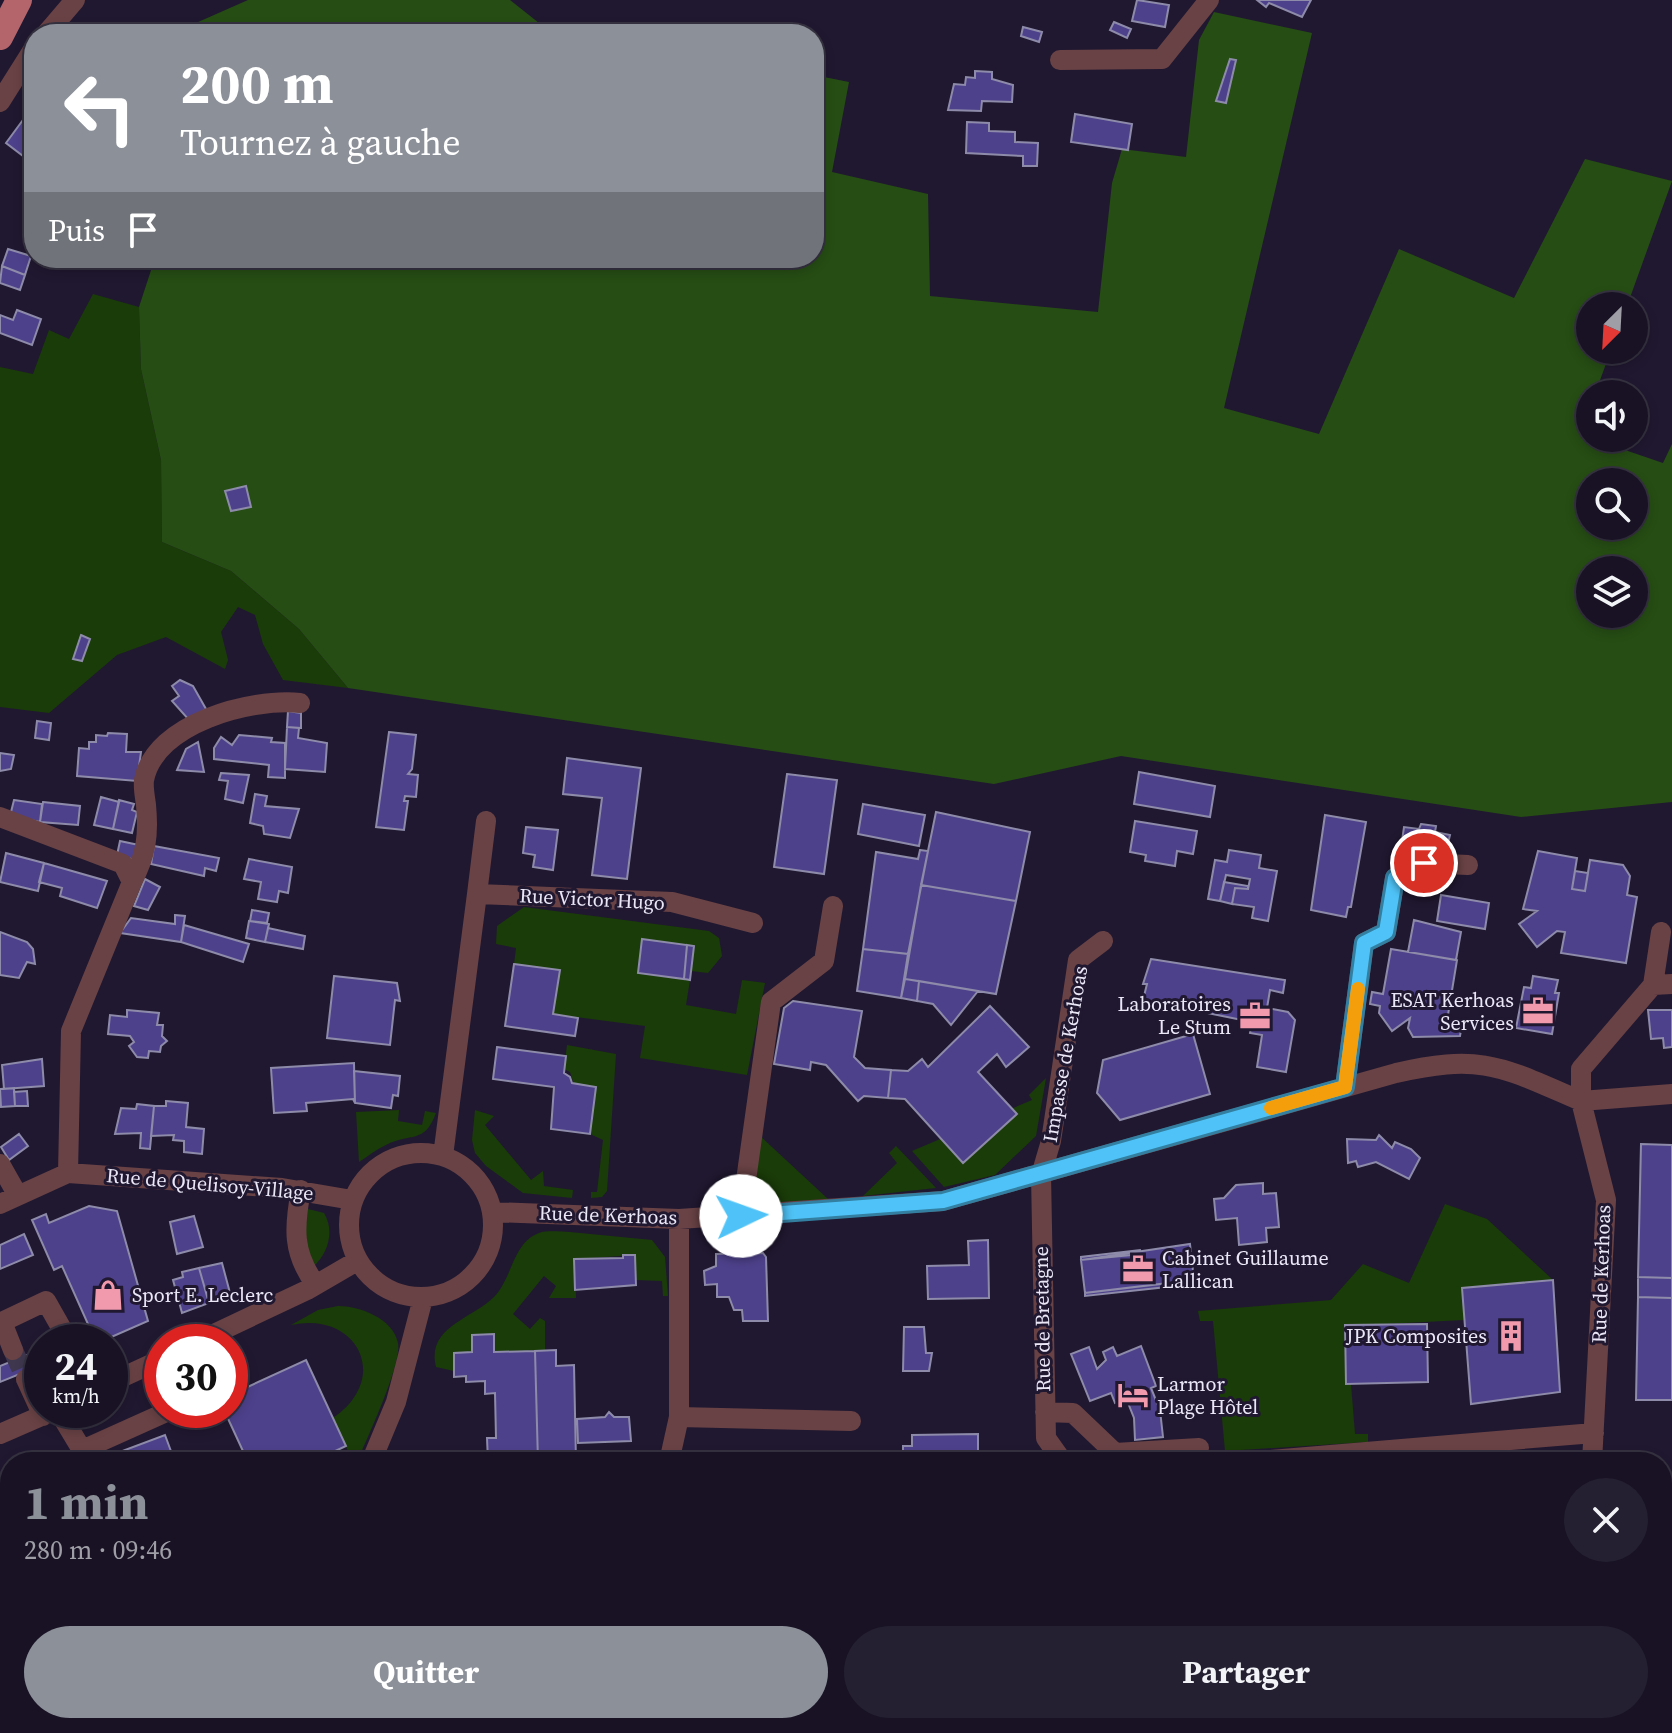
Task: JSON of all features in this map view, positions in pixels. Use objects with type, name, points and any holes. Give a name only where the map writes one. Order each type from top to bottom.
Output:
[{"type":"main road","points":[[0,37],[19,0]]},
{"type":"street","points":[[55,24],[75,0]]},
{"type":"street","points":[[1060,60],[1162,59],[1209,0]]},
{"type":"street","points":[[0,102],[24,64]]},
{"type":"street","points":[[68,1173],[71,1031],[148,845],[144,782],[152,759],[178,734],[209,718],[277,700],[300,703]]},
{"type":"street","points":[[0,817],[123,864],[132,882]]},
{"type":"street","points":[[443,1156],[486,821]]},
{"type":"street","points":[[1345,1087],[1364,943],[1386,932],[1395,878],[1424,863],[1468,865]]},
{"type":"street","name":"Rue Victor Hugo","points":[[477,894],[672,902],[753,923]]},
{"type":"street","points":[[741,1216],[771,1002],[824,961],[833,906]]},
{"type":"street","points":[[1661,932],[1663,984],[1581,1069],[1581,1101],[1672,1094]]},
{"type":"street","name":"Impasse de Kerhoas","points":[[1041,1175],[1051,1141],[1078,960],[1103,941]]},
{"type":"street","name":"Rue de Kerhoas","points":[[492,1212],[679,1219],[943,1201],[1447,1061],[1497,1065],[1581,1101],[1606,1200],[1593,1452]]},
{"type":"street","points":[[414,1153],[443,1156],[472,1174],[485,1191],[492,1212],[493,1237],[485,1260],[469,1280],[448,1293],[423,1298],[385,1289],[357,1261],[349,1231],[352,1200],[369,1175],[394,1158],[414,1153]]},
{"type":"street","points":[[0,1164],[8,1199]]},
{"type":"street","name":"Rue de Quelisoy-Village","points":[[8,1199],[68,1173],[301,1190],[352,1200]]},
{"type":"street","name":"Rue de Bretagne","points":[[1041,1175],[1046,1438],[1055,1452]]},
{"type":"street","points":[[301,1190],[295,1224],[296,1248],[316,1285]]},
{"type":"street","points":[[671,1452],[679,1417],[679,1219]]},
{"type":"street","points":[[235,1324],[316,1285],[357,1261]]},
{"type":"street","points":[[375,1452],[396,1402],[423,1298]]},
{"type":"street","points":[[13,1350],[2,1322],[46,1301],[59,1324]]},
{"type":"street","points":[[1045,1412],[1073,1413],[1114,1452]]},
{"type":"street","points":[[679,1417],[851,1421]]},
{"type":"street","points":[[65,1428],[82,1450],[144,1422]]},
{"type":"street","points":[[0,1434],[24,1424]]},
{"type":"street","points":[[1365,1452],[1594,1433]]},
{"type":"street","points":[[1132,1452],[1199,1448]]},
{"type":"green space","points":[[248,0],[510,0],[544,24],[194,24]]},
{"type":"green space","points":[[1214,12],[1312,33],[1224,408],[1319,434],[1399,249],[1514,298],[1585,159],[1672,181],[1632,292],[1576,292],[1576,364],[1606,364],[1600,380],[1576,380],[1576,452],[1631,452],[1663,463],[1672,444],[1672,802],[1521,817],[1121,756],[994,784],[348,688],[299,629],[231,571],[162,542],[161,460],[141,369],[139,307],[152,268],[824,268],[824,77],[849,82],[832,172],[928,194],[930,296],[1098,312],[1112,183],[1122,149],[1186,157],[1199,40]]},
{"type":"green space","points":[[93,294],[139,307],[141,369],[161,460],[162,542],[231,571],[299,629],[348,688],[283,680],[263,644],[255,615],[238,607],[221,632],[228,660],[225,669],[166,637],[117,655],[49,713],[0,707],[0,367],[33,374],[49,330],[69,339]]},
{"type":"green space","points":[[524,907],[709,931],[719,938],[722,956],[708,973],[691,971],[694,946],[642,940],[638,973],[690,980],[686,1005],[736,1014],[742,980],[765,983],[747,1075],[640,1058],[645,1026],[553,1014],[559,970],[514,964],[516,948],[496,944],[497,926]]},
{"type":"green space","points":[[567,1045],[616,1054],[607,1191],[602,1197],[591,1198],[591,1192],[597,1192],[603,1140],[590,1134],[596,1087],[574,1084],[570,1072],[564,1069]]},
{"type":"green space","points":[[1046,1078],[1036,1136],[995,1175],[944,1187],[912,1151],[1032,1100],[1029,1095]]},
{"type":"green space","points":[[399,1110],[398,1121],[422,1125],[425,1111],[436,1113],[427,1130],[421,1134],[386,1145],[359,1162],[356,1112]]},
{"type":"green space","points":[[475,1110],[494,1116],[485,1125],[531,1180],[543,1171],[544,1186],[573,1190],[572,1198],[523,1193],[486,1166],[475,1153],[472,1140]]},
{"type":"green space","points":[[758,1134],[828,1199],[749,1204]]},
{"type":"green space","points":[[896,1146],[936,1188],[863,1196],[897,1163],[889,1153]]},
{"type":"green space","points":[[1445,1204],[1487,1219],[1553,1280],[1462,1288],[1464,1320],[1345,1326],[1347,1384],[1351,1384],[1355,1434],[1368,1434],[1368,1442],[1225,1451],[1213,1321],[1200,1321],[1198,1311],[1331,1300],[1363,1264],[1409,1283]]},
{"type":"green space","points":[[308,1209],[324,1213],[329,1227],[326,1249],[313,1267],[306,1258],[304,1218]]},
{"type":"green space","points":[[570,1232],[652,1240],[665,1257],[668,1296],[663,1296],[662,1281],[636,1280],[635,1255],[575,1259],[576,1298],[549,1298],[556,1286],[544,1276],[513,1314],[530,1329],[540,1318],[545,1321],[545,1350],[494,1352],[494,1334],[472,1335],[472,1352],[454,1353],[454,1371],[436,1367],[435,1353],[444,1333],[494,1297],[524,1244],[539,1233]]},
{"type":"green space","points":[[338,1306],[356,1308],[374,1315],[395,1334],[398,1343],[395,1367],[361,1452],[348,1452],[333,1418],[351,1402],[361,1384],[363,1367],[359,1351],[349,1337],[334,1328],[314,1323],[291,1325],[318,1310]]},
{"type":"building","points":[[1137,0],[1169,5],[1165,27],[1132,21]]},
{"type":"building","points":[[1257,0],[1311,0],[1302,17],[1269,3],[1266,7]]},
{"type":"building","points":[[1114,22],[1131,29],[1127,38],[1110,30]]},
{"type":"building","points":[[1023,27],[1042,32],[1039,42],[1021,36]]},
{"type":"building","points":[[1230,59],[1236,60],[1226,103],[1216,101]]},
{"type":"building","points":[[975,71],[992,72],[992,79],[1013,85],[1012,102],[982,101],[981,111],[948,110],[954,84],[965,85],[966,77],[975,78]]},
{"type":"building","points":[[1075,114],[1132,124],[1128,150],[1071,142]]},
{"type":"building","points":[[24,119],[24,157],[6,143]]},
{"type":"building","points":[[967,122],[989,123],[989,131],[1015,132],[1015,142],[1038,143],[1037,166],[1023,166],[1023,156],[966,153]]},
{"type":"building","points":[[8,249],[24,254],[24,268],[27,268],[25,275],[2,266]]},
{"type":"building","points":[[2,266],[25,275],[20,290],[0,283]]},
{"type":"building","points":[[17,310],[41,319],[32,345],[0,333],[0,315],[13,320]]},
{"type":"building","points":[[246,486],[251,507],[231,511],[225,491]]},
{"type":"building","points":[[81,635],[90,639],[82,661],[73,659]]},
{"type":"building","points":[[180,680],[193,686],[206,709],[189,720],[172,701],[179,696],[172,686]]},
{"type":"building","points":[[288,711],[301,713],[301,728],[287,727]]},
{"type":"building","points":[[37,721],[51,723],[49,740],[35,738]]},
{"type":"building","points":[[287,727],[299,728],[298,738],[327,743],[325,772],[285,769]]},
{"type":"building","points":[[389,732],[416,735],[412,769],[408,774],[418,775],[416,797],[405,796],[404,801],[408,801],[404,830],[376,827]]},
{"type":"building","points":[[108,733],[127,734],[126,752],[141,752],[137,781],[77,776],[79,748],[89,749],[89,742],[96,742],[96,735],[107,736]]},
{"type":"building","points":[[239,735],[272,738],[271,742],[285,743],[285,778],[268,777],[269,765],[214,759],[214,748],[221,737],[232,745]]},
{"type":"building","points":[[198,742],[204,772],[177,770],[186,749]]},
{"type":"building","points":[[0,753],[14,755],[11,769],[0,771]]},
{"type":"building","points":[[567,758],[641,768],[627,879],[592,875],[602,798],[563,794]]},
{"type":"building","points":[[1139,772],[1215,786],[1210,817],[1134,804]]},
{"type":"building","points":[[221,773],[249,775],[243,803],[225,799],[228,781],[219,780]]},
{"type":"building","points":[[787,774],[837,780],[824,874],[774,867]]},
{"type":"building","points":[[255,794],[267,796],[265,806],[299,809],[290,838],[264,834],[263,826],[250,823]]},
{"type":"building","points":[[101,797],[119,802],[113,829],[94,825]]},
{"type":"building","points":[[14,800],[42,804],[40,822],[10,816]]},
{"type":"building","points":[[119,800],[134,804],[132,810],[137,812],[132,833],[113,829]]},
{"type":"building","points":[[43,802],[80,806],[78,825],[40,822]]},
{"type":"building","points":[[863,804],[925,815],[919,846],[858,834]]},
{"type":"building","points":[[936,812],[1030,832],[1016,901],[921,885]]},
{"type":"building","points":[[1325,815],[1366,822],[1351,907],[1348,907],[1346,917],[1311,910]]},
{"type":"building","points":[[1135,821],[1197,831],[1193,854],[1177,851],[1175,866],[1145,861],[1146,855],[1130,852]]},
{"type":"building","points":[[1421,824],[1436,826],[1435,832],[1450,835],[1445,856],[1419,856],[1416,851],[1401,848],[1404,827],[1419,829]]},
{"type":"building","points":[[526,827],[558,830],[553,870],[533,867],[535,855],[523,853]]},
{"type":"building","points":[[120,841],[139,845],[135,860],[117,855]]},
{"type":"building","points":[[154,846],[219,858],[216,871],[205,868],[204,876],[151,864]]},
{"type":"building","points":[[920,850],[928,851],[908,954],[863,949],[876,852],[918,859]]},
{"type":"building","points":[[1229,850],[1261,855],[1259,868],[1277,871],[1268,921],[1252,918],[1254,907],[1232,904],[1235,888],[1248,889],[1250,879],[1226,875],[1220,901],[1208,899],[1215,860],[1227,862]]},
{"type":"building","points":[[1538,851],[1577,858],[1572,889],[1585,891],[1590,860],[1623,865],[1630,876],[1627,895],[1637,897],[1626,963],[1561,953],[1565,932],[1557,931],[1537,947],[1519,924],[1537,911],[1523,909]]},
{"type":"building","points":[[6,853],[44,863],[38,891],[0,882]]},
{"type":"building","points":[[249,859],[292,867],[288,893],[279,891],[277,902],[258,899],[261,882],[244,879]]},
{"type":"building","points":[[44,863],[107,881],[97,908],[60,896],[62,888],[39,882]]},
{"type":"building","points":[[1575,871],[1588,873],[1585,891],[1572,889]]},
{"type":"building","points":[[145,879],[160,887],[148,910],[134,906]]},
{"type":"building","points":[[1224,882],[1248,886],[1248,889],[1235,888],[1232,904],[1220,901]]},
{"type":"building","points":[[921,885],[1016,901],[996,994],[905,979]]},
{"type":"building","points":[[1441,895],[1489,903],[1485,929],[1437,921]]},
{"type":"building","points":[[252,910],[269,913],[267,923],[250,921]]},
{"type":"building","points":[[175,915],[185,916],[181,942],[120,933],[131,918],[175,924]]},
{"type":"building","points":[[1414,920],[1461,932],[1456,960],[1408,952]]},
{"type":"building","points":[[249,921],[269,924],[265,942],[246,938]]},
{"type":"building","points":[[184,925],[249,944],[243,962],[181,942]]},
{"type":"building","points":[[268,928],[305,936],[303,949],[265,942]]},
{"type":"building","points":[[0,932],[27,942],[33,949],[35,964],[27,962],[19,978],[0,975]]},
{"type":"building","points":[[642,939],[687,945],[684,979],[638,973]]},
{"type":"building","points":[[687,945],[694,946],[690,980],[684,979]]},
{"type":"building","points":[[863,949],[908,954],[901,998],[857,991]]},
{"type":"building","points":[[1391,949],[1457,960],[1447,1021],[1462,1024],[1460,1036],[1413,1037],[1408,1028],[1410,1018],[1392,1031],[1379,1013],[1380,1006],[1370,1004],[1372,992],[1383,994]]},
{"type":"building","name":"Laboratoires Le Stum","points":[[1151,959],[1285,980],[1283,993],[1270,990],[1267,1008],[1288,1012],[1295,1020],[1286,1072],[1257,1067],[1262,1035],[1250,1033],[1252,1022],[1143,1000],[1147,984],[1143,984]]},
{"type":"building","points":[[514,964],[560,970],[553,1014],[578,1018],[575,1036],[505,1026]]},
{"type":"building","points":[[334,976],[397,983],[400,1001],[395,1000],[390,1045],[327,1038]]},
{"type":"building","name":"ESAT Kerhoas Services","points":[[1533,976],[1558,980],[1555,993],[1559,993],[1552,1034],[1516,1028],[1524,987],[1531,988]]},
{"type":"building","points":[[905,979],[919,981],[917,1001],[901,998]]},
{"type":"building","points":[[919,981],[978,991],[951,1025],[933,1004],[917,1001]]},
{"type":"building","points":[[793,1001],[862,1011],[854,1057],[865,1068],[891,1070],[888,1098],[864,1096],[858,1101],[826,1065],[811,1062],[810,1070],[774,1064],[784,1008]]},
{"type":"building","points":[[990,1006],[1029,1047],[1006,1067],[997,1054],[978,1072],[1017,1114],[963,1163],[905,1099],[888,1098],[891,1070],[908,1071],[922,1059],[928,1067]]},
{"type":"building","points":[[127,1010],[159,1013],[157,1025],[163,1025],[162,1036],[167,1041],[160,1052],[149,1051],[148,1058],[137,1057],[129,1046],[134,1042],[130,1036],[108,1034],[110,1015],[127,1017]]},
{"type":"building","points":[[1648,1010],[1672,1010],[1672,1047],[1664,1048],[1663,1038],[1651,1039]]},
{"type":"building","points":[[1193,1034],[1210,1094],[1120,1120],[1097,1093],[1103,1060]]},
{"type":"building","points":[[497,1047],[566,1056],[564,1073],[572,1083],[596,1087],[590,1134],[551,1129],[554,1087],[493,1079]]},
{"type":"building","points":[[42,1059],[44,1086],[4,1089],[2,1065]]},
{"type":"building","points":[[354,1063],[355,1103],[353,1099],[306,1103],[307,1111],[274,1113],[271,1068]]},
{"type":"building","points":[[354,1071],[400,1076],[398,1096],[393,1095],[391,1108],[355,1103]]},
{"type":"building","points":[[14,1088],[15,1106],[1,1107],[0,1089]]},
{"type":"building","points":[[27,1091],[28,1106],[15,1106],[14,1092]]},
{"type":"building","points":[[166,1101],[188,1103],[186,1127],[204,1129],[202,1154],[184,1152],[184,1141],[173,1140],[174,1135],[151,1136],[154,1106],[166,1106]]},
{"type":"building","points":[[137,1104],[154,1106],[150,1149],[140,1148],[141,1133],[115,1134],[121,1108],[136,1109]]},
{"type":"building","points":[[19,1134],[28,1146],[9,1160],[1,1147]]},
{"type":"building","points":[[1379,1135],[1392,1148],[1395,1142],[1411,1149],[1420,1158],[1409,1179],[1376,1162],[1358,1167],[1356,1161],[1348,1163],[1347,1139],[1376,1140]]},
{"type":"building","points":[[1641,1144],[1672,1145],[1672,1278],[1638,1277]]},
{"type":"building","points":[[1263,1183],[1263,1194],[1276,1193],[1279,1227],[1266,1228],[1267,1242],[1239,1245],[1237,1218],[1216,1220],[1214,1199],[1224,1198],[1236,1185]]},
{"type":"building","name":"Sport E. Leclerc","points":[[89,1206],[117,1211],[148,1321],[128,1330],[128,1324],[88,1324],[62,1266],[54,1270],[32,1220],[46,1214],[49,1223]]},
{"type":"building","points":[[194,1216],[203,1247],[177,1254],[170,1222]]},
{"type":"building","points":[[24,1234],[33,1255],[0,1269],[0,1245]]},
{"type":"building","points":[[988,1240],[989,1298],[928,1299],[927,1266],[969,1265],[968,1241]]},
{"type":"building","name":"Cabinet Guillaume Lallican","points":[[1190,1244],[1194,1280],[1085,1293],[1081,1260]]},
{"type":"building","points":[[1140,1250],[1141,1254],[1081,1260],[1081,1257]]},
{"type":"building","points":[[763,1253],[766,1257],[768,1321],[743,1321],[742,1310],[734,1310],[729,1297],[717,1297],[717,1284],[705,1285],[704,1271],[716,1266],[716,1254]]},
{"type":"building","points":[[623,1255],[635,1255],[636,1285],[575,1290],[574,1259],[623,1258]]},
{"type":"building","points":[[222,1263],[230,1293],[209,1303],[199,1268]]},
{"type":"building","points":[[199,1268],[209,1303],[182,1313],[173,1280],[183,1277],[182,1272]]},
{"type":"building","points":[[1638,1277],[1672,1278],[1672,1298],[1638,1297]]},
{"type":"building","points":[[1194,1280],[1194,1284],[1085,1296],[1085,1293]]},
{"type":"building","name":"JPK Composites","points":[[1553,1280],[1560,1392],[1471,1404],[1462,1288]]},
{"type":"building","points":[[1638,1297],[1672,1298],[1672,1400],[1636,1400]]},
{"type":"building","points":[[1427,1324],[1428,1382],[1346,1384],[1345,1325]]},
{"type":"building","points":[[904,1327],[924,1327],[926,1353],[932,1353],[929,1371],[903,1371]]},
{"type":"building","points":[[494,1334],[494,1352],[535,1351],[538,1452],[488,1452],[487,1438],[496,1438],[495,1393],[485,1394],[485,1381],[466,1382],[466,1376],[454,1377],[454,1353],[472,1352],[472,1335]]},
{"type":"building","name":"Larmor Plage Hôtel","points":[[1141,1346],[1156,1386],[1151,1388],[1160,1410],[1163,1437],[1135,1440],[1134,1418],[1126,1398],[1115,1403],[1111,1393],[1090,1401],[1071,1354],[1089,1347],[1097,1369],[1106,1360],[1103,1352],[1113,1347],[1117,1356]]},
{"type":"building","points":[[556,1350],[556,1366],[574,1365],[576,1452],[538,1452],[535,1351]]},
{"type":"building","points":[[24,1356],[24,1372],[0,1382],[0,1366]]},
{"type":"building","points":[[306,1360],[346,1446],[333,1452],[243,1452],[232,1428],[248,1428],[248,1387]]},
{"type":"building","points":[[609,1412],[614,1417],[629,1417],[631,1441],[578,1443],[577,1419],[605,1417]]},
{"type":"building","points":[[978,1434],[978,1452],[903,1452],[903,1446],[912,1446],[912,1435]]},
{"type":"building","points":[[165,1435],[171,1452],[120,1452]]},
{"type":"tunnel","points":[[13,1350],[24,1375]]},
{"type":"slow traffic","points":[[1271,1108],[1345,1087],[1358,989]]},
{"type":"place","name":"ESAT Kerhoas Services","points":[[1538,1011]]},
{"type":"place","name":"Laboratoires Le Stum","points":[[1255,1016]]},
{"type":"place","name":"Cabinet Guillaume Lallican","points":[[1138,1269]]},
{"type":"place","name":"Sport E. Leclerc","points":[[108,1295]]},
{"type":"place","name":"JPK Composites","points":[[1511,1336]]},
{"type":"place","name":"Larmor Plage Hôtel","points":[[1133,1395]]},
{"type":"route","points":[[741,1216],[943,1201],[1345,1087],[1364,943],[1386,932],[1395,878],[1424,863]]}]
